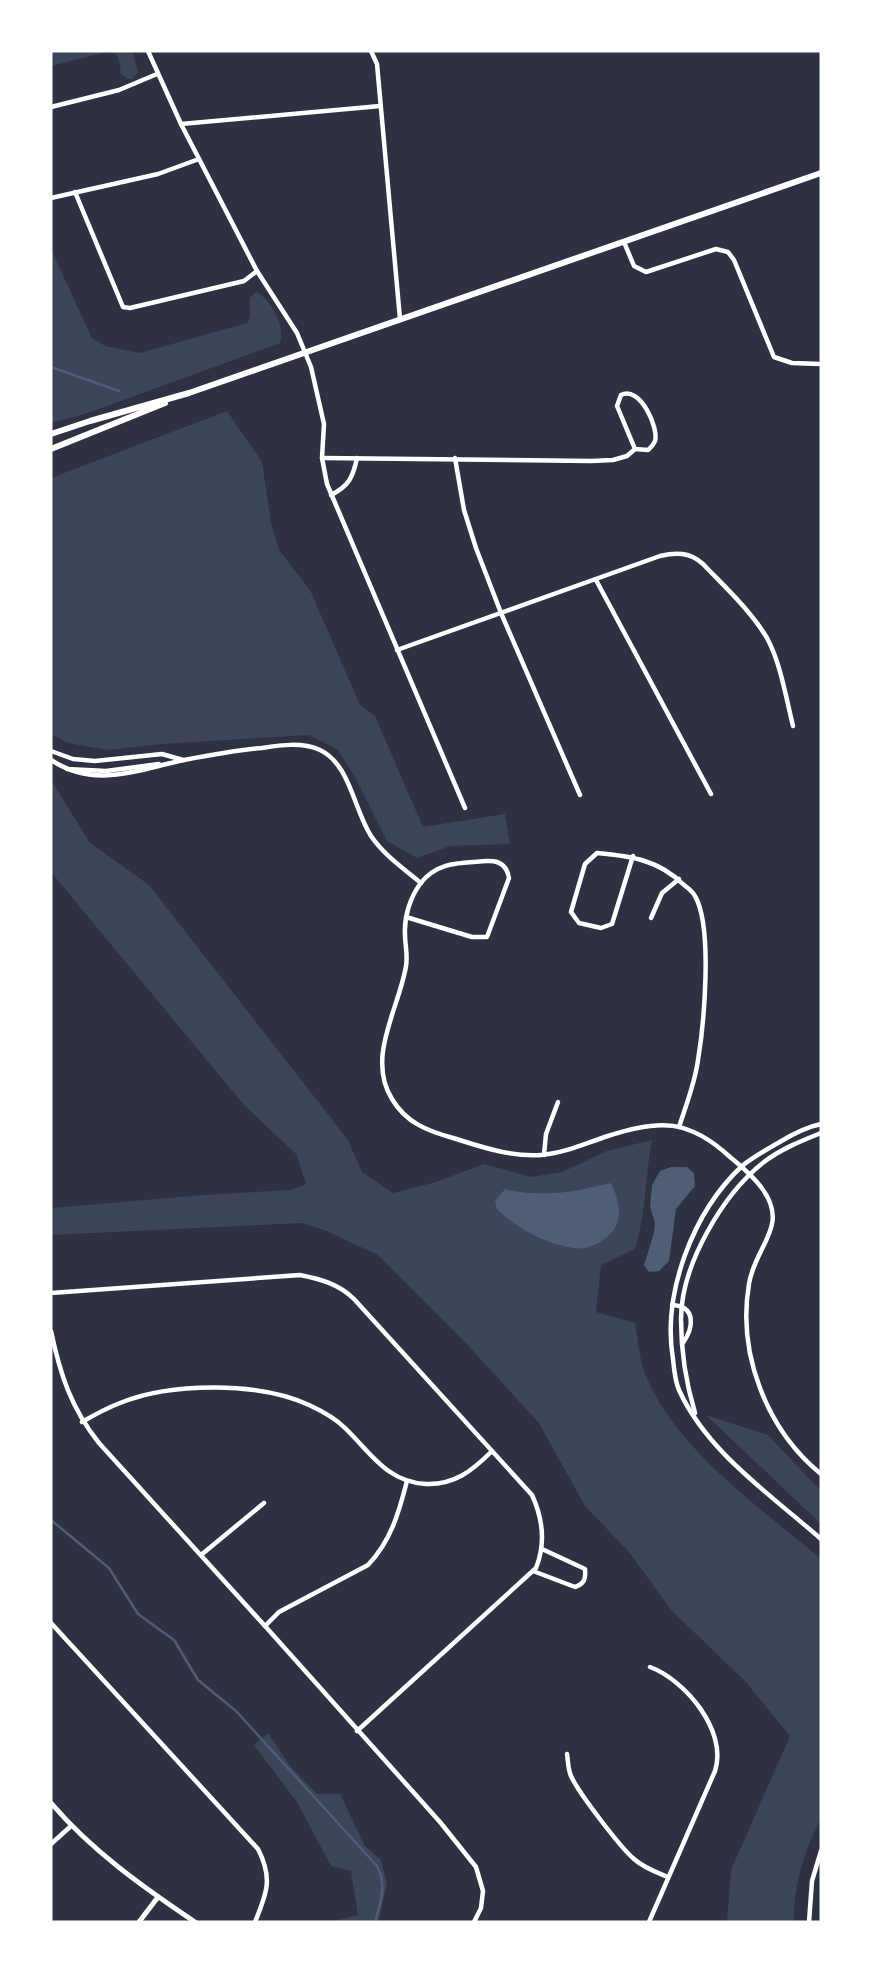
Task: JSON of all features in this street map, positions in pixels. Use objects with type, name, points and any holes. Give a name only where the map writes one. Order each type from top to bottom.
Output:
[{"type":"main road","points":[[51,449],[189,393],[821,173]]},
{"type":"main road","points":[[51,434],[189,393]]},
{"type":"street","points":[[148,51],[181,124],[257,271],[297,333],[311,367],[322,408],[322,458],[331,495],[464,808]]},
{"type":"street","points":[[372,51],[377,64],[400,319]]},
{"type":"street","points":[[51,107],[119,90],[157,74]]},
{"type":"street","points":[[181,124],[380,106]]},
{"type":"street","points":[[51,198],[158,174],[199,159]]},
{"type":"street","points":[[75,192],[123,307],[130,308],[244,281],[257,271]]},
{"type":"street","points":[[624,242],[634,266],[646,272],[716,248],[728,252],[734,260],[774,357],[792,363],[821,364]]},
{"type":"street","points":[[322,458],[613,460],[627,456],[635,449],[648,450],[654,444],[655,432],[639,397],[633,393],[625,393],[621,395],[617,406],[635,449]]},
{"type":"street","points":[[331,495],[350,481],[357,458]]},
{"type":"street","points":[[455,458],[469,530],[580,796]]},
{"type":"street","points":[[397,650],[673,553],[698,559],[747,611],[766,636],[780,674],[793,726]]},
{"type":"street","points":[[596,580],[711,794]]},
{"type":"street","points":[[51,760],[73,773],[125,774],[184,760],[284,745],[321,751],[342,771],[368,832],[378,846],[421,883]]},
{"type":"street","points":[[51,751],[73,759],[95,761],[162,754],[184,760]]},
{"type":"street","points":[[95,761],[95,774]]},
{"type":"street","points":[[633,856],[612,924],[601,928],[579,923],[571,912],[585,864],[597,853],[633,856],[667,870],[695,895],[704,927],[705,948],[699,1059],[679,1127]]},
{"type":"street","points":[[406,917],[472,937],[487,937],[509,878],[504,865],[492,861],[440,866],[421,883],[411,901],[406,917],[407,965],[382,1056],[385,1086],[393,1101],[410,1120],[433,1133],[489,1150],[527,1155],[570,1150],[633,1128],[654,1124],[679,1127],[714,1141],[750,1175],[769,1199],[774,1218],[773,1229],[755,1262],[750,1279],[746,1314],[749,1346],[762,1395],[772,1415],[808,1464],[821,1474]]},
{"type":"street","points":[[651,918],[662,893],[679,879]]},
{"type":"street","points":[[544,1155],[546,1134],[558,1102]]},
{"type":"street","points":[[821,1124],[788,1137],[742,1167],[703,1216],[690,1240],[672,1305],[670,1345],[678,1389],[720,1450],[821,1539]]},
{"type":"street","points":[[698,1421],[687,1387],[681,1317],[690,1273],[699,1249],[722,1208],[750,1175],[766,1160],[793,1144],[821,1133]]},
{"type":"street","points":[[51,1293],[300,1275],[332,1284],[354,1299],[532,1495],[544,1538],[533,1570],[357,1731]]},
{"type":"street","points":[[672,1305],[683,1306],[689,1310],[689,1334],[683,1344]]},
{"type":"street","points":[[51,1331],[60,1370],[82,1422],[114,1461],[440,1822],[476,1867],[483,1891],[481,1908],[474,1922]]},
{"type":"street","points":[[670,1345],[683,1344]]},
{"type":"street","points":[[82,1422],[120,1403],[139,1397],[231,1387],[296,1399],[329,1416],[345,1428],[386,1471],[407,1481],[424,1484],[447,1483],[475,1468],[491,1452]]},
{"type":"street","points":[[265,1626],[279,1612],[368,1564],[379,1553],[394,1525],[407,1481]]},
{"type":"street","points":[[201,1555],[264,1503]]},
{"type":"street","points":[[533,1570],[575,1587],[581,1585],[586,1577],[585,1569],[541,1549]]},
{"type":"street","points":[[51,1623],[258,1849],[267,1865],[268,1877],[266,1896],[255,1922]]},
{"type":"street","points":[[649,1922],[715,1771],[718,1748],[709,1722],[683,1690],[665,1673],[650,1668]]},
{"type":"street","points":[[568,1754],[570,1773],[577,1786],[623,1846],[634,1859],[650,1870],[668,1877]]},
{"type":"street","points":[[51,1803],[71,1826],[158,1897],[195,1922]]},
{"type":"street","points":[[51,1844],[71,1826]]},
{"type":"street","points":[[809,1922],[812,1881],[821,1851]]},
{"type":"street","points":[[139,1922],[158,1897]]},
{"type":"shaded area","points":[[51,51],[110,51],[51,66]]},
{"type":"shaded area","points":[[110,51],[132,51],[138,72],[133,79],[127,79],[121,74],[118,57]]},
{"type":"shaded area","points":[[51,249],[92,338],[105,346],[140,353],[247,323],[250,317],[250,298],[256,292],[276,314],[281,329],[280,343],[88,413],[51,423]]},
{"type":"shaded area","points":[[227,411],[262,462],[271,523],[279,550],[310,590],[360,705],[375,716],[423,827],[505,814],[510,844],[450,846],[417,858],[387,841],[354,775],[337,749],[309,735],[109,750],[68,743],[51,734],[51,478]]},
{"type":"shaded area","points":[[51,780],[90,843],[149,885],[348,1140],[362,1172],[393,1193],[436,1182],[484,1164],[531,1177],[562,1172],[607,1151],[652,1140],[635,1249],[601,1265],[596,1312],[635,1323],[644,1371],[676,1426],[720,1474],[821,1559],[821,1818],[801,1868],[794,1922],[727,1922],[731,1870],[790,1736],[745,1681],[671,1610],[629,1552],[585,1506],[539,1423],[462,1339],[378,1255],[302,1223],[51,1235],[51,1208],[291,1190],[306,1184],[296,1154],[244,1105],[51,872]]},
{"type":"shaded area","points":[[671,1167],[687,1167],[694,1173],[695,1186],[676,1209],[669,1261],[659,1271],[649,1272],[644,1265],[655,1223],[650,1207],[652,1185],[660,1171]]},
{"type":"shaded area","points":[[611,1183],[619,1207],[618,1221],[603,1240],[585,1248],[552,1243],[522,1229],[497,1209],[495,1201],[505,1189],[558,1193]]},
{"type":"shaded area","points":[[706,1415],[768,1435],[821,1491],[821,1524]]},
{"type":"shaded area","points":[[268,1733],[290,1766],[317,1794],[340,1794],[365,1846],[381,1860],[387,1884],[378,1922],[336,1922],[358,1915],[351,1871],[331,1866],[297,1802],[254,1745]]},
{"type":"waterway","points":[[51,367],[119,391]]},
{"type":"waterway","points":[[51,1520],[109,1568],[138,1614],[174,1640],[198,1680],[236,1711],[377,1866],[382,1887],[375,1922]]}]
